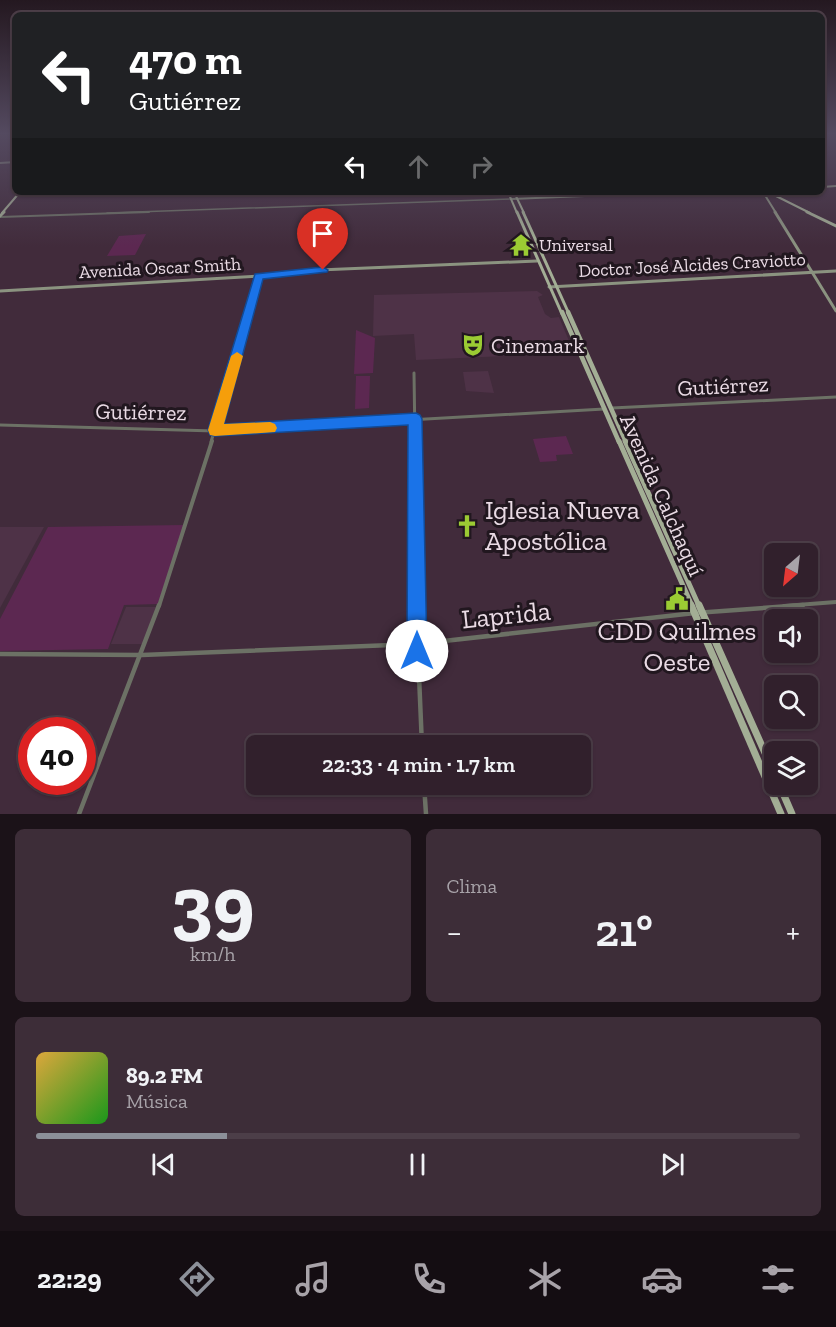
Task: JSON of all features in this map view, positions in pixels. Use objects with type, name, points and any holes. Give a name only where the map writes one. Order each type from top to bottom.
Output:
[{"type":"main road","points":[[0,215],[17,195]]},
{"type":"main road","name":"Avenida Calchaquí","points":[[509,195],[552,294],[704,612],[764,749]]},
{"type":"main road","name":"Avenida Calchaquí","points":[[516,195],[554,286],[572,318],[781,814]]},
{"type":"main road","points":[[511,199],[600,195]]},
{"type":"main road","points":[[767,195],[836,311]]},
{"type":"main road","points":[[771,195],[836,226]]},
{"type":"main road","points":[[539,261],[550,276]]},
{"type":"main road","name":"Avenida Oscar Smith","points":[[0,291],[259,276],[323,270],[539,261]]},
{"type":"main road","name":"Doctor José Alcides Craviotto","points":[[549,286],[836,271]]},
{"type":"main road","points":[[552,294],[558,294]]},
{"type":"main road","points":[[784,795],[792,814]]},
{"type":"street","points":[[0,215],[511,199]]},
{"type":"street","points":[[79,814],[142,655],[215,430],[259,276]]},
{"type":"street","points":[[414,372],[417,644],[421,735]]},
{"type":"street","name":"Gutiérrez","points":[[0,424],[215,430],[836,397]]},
{"type":"street","name":"Laprida","points":[[0,654],[142,655],[417,644],[704,612],[836,602]]},
{"type":"street","points":[[425,795],[426,814]]},
{"type":"shaded area","points":[[146,234],[135,255],[107,256],[119,236]]},
{"type":"shaded area","points":[[537,291],[543,295],[538,297],[545,314],[551,318],[559,317],[574,353],[416,360],[414,334],[373,336],[374,295]]},
{"type":"shaded area","points":[[356,330],[375,338],[373,373],[354,374]]},
{"type":"shaded area","points":[[488,371],[494,393],[466,391],[463,372]]},
{"type":"shaded area","points":[[356,376],[370,376],[369,408],[355,409]]},
{"type":"shaded area","points":[[566,436],[573,454],[556,455],[557,461],[540,462],[533,439]]},
{"type":"shaded area","points":[[184,525],[158,604],[124,605],[108,649],[0,651],[0,619],[48,527]]},
{"type":"shaded area","points":[[0,527],[44,527],[0,608]]},
{"type":"shaded area","points":[[126,607],[156,607],[143,644],[111,644]]},
{"type":"slow traffic","points":[[237,356],[215,430],[270,428]]},
{"type":"place","name":"Universal","points":[[521,245]]},
{"type":"place","name":"Cinemark","points":[[473,345]]},
{"type":"place","name":"Iglesia Nueva Apostólica","points":[[467,526]]},
{"type":"place","name":"CDD Quilmes Oeste","points":[[677,599]]},
{"type":"route","points":[[323,270],[259,276],[215,430],[416,419],[417,651]]}]
